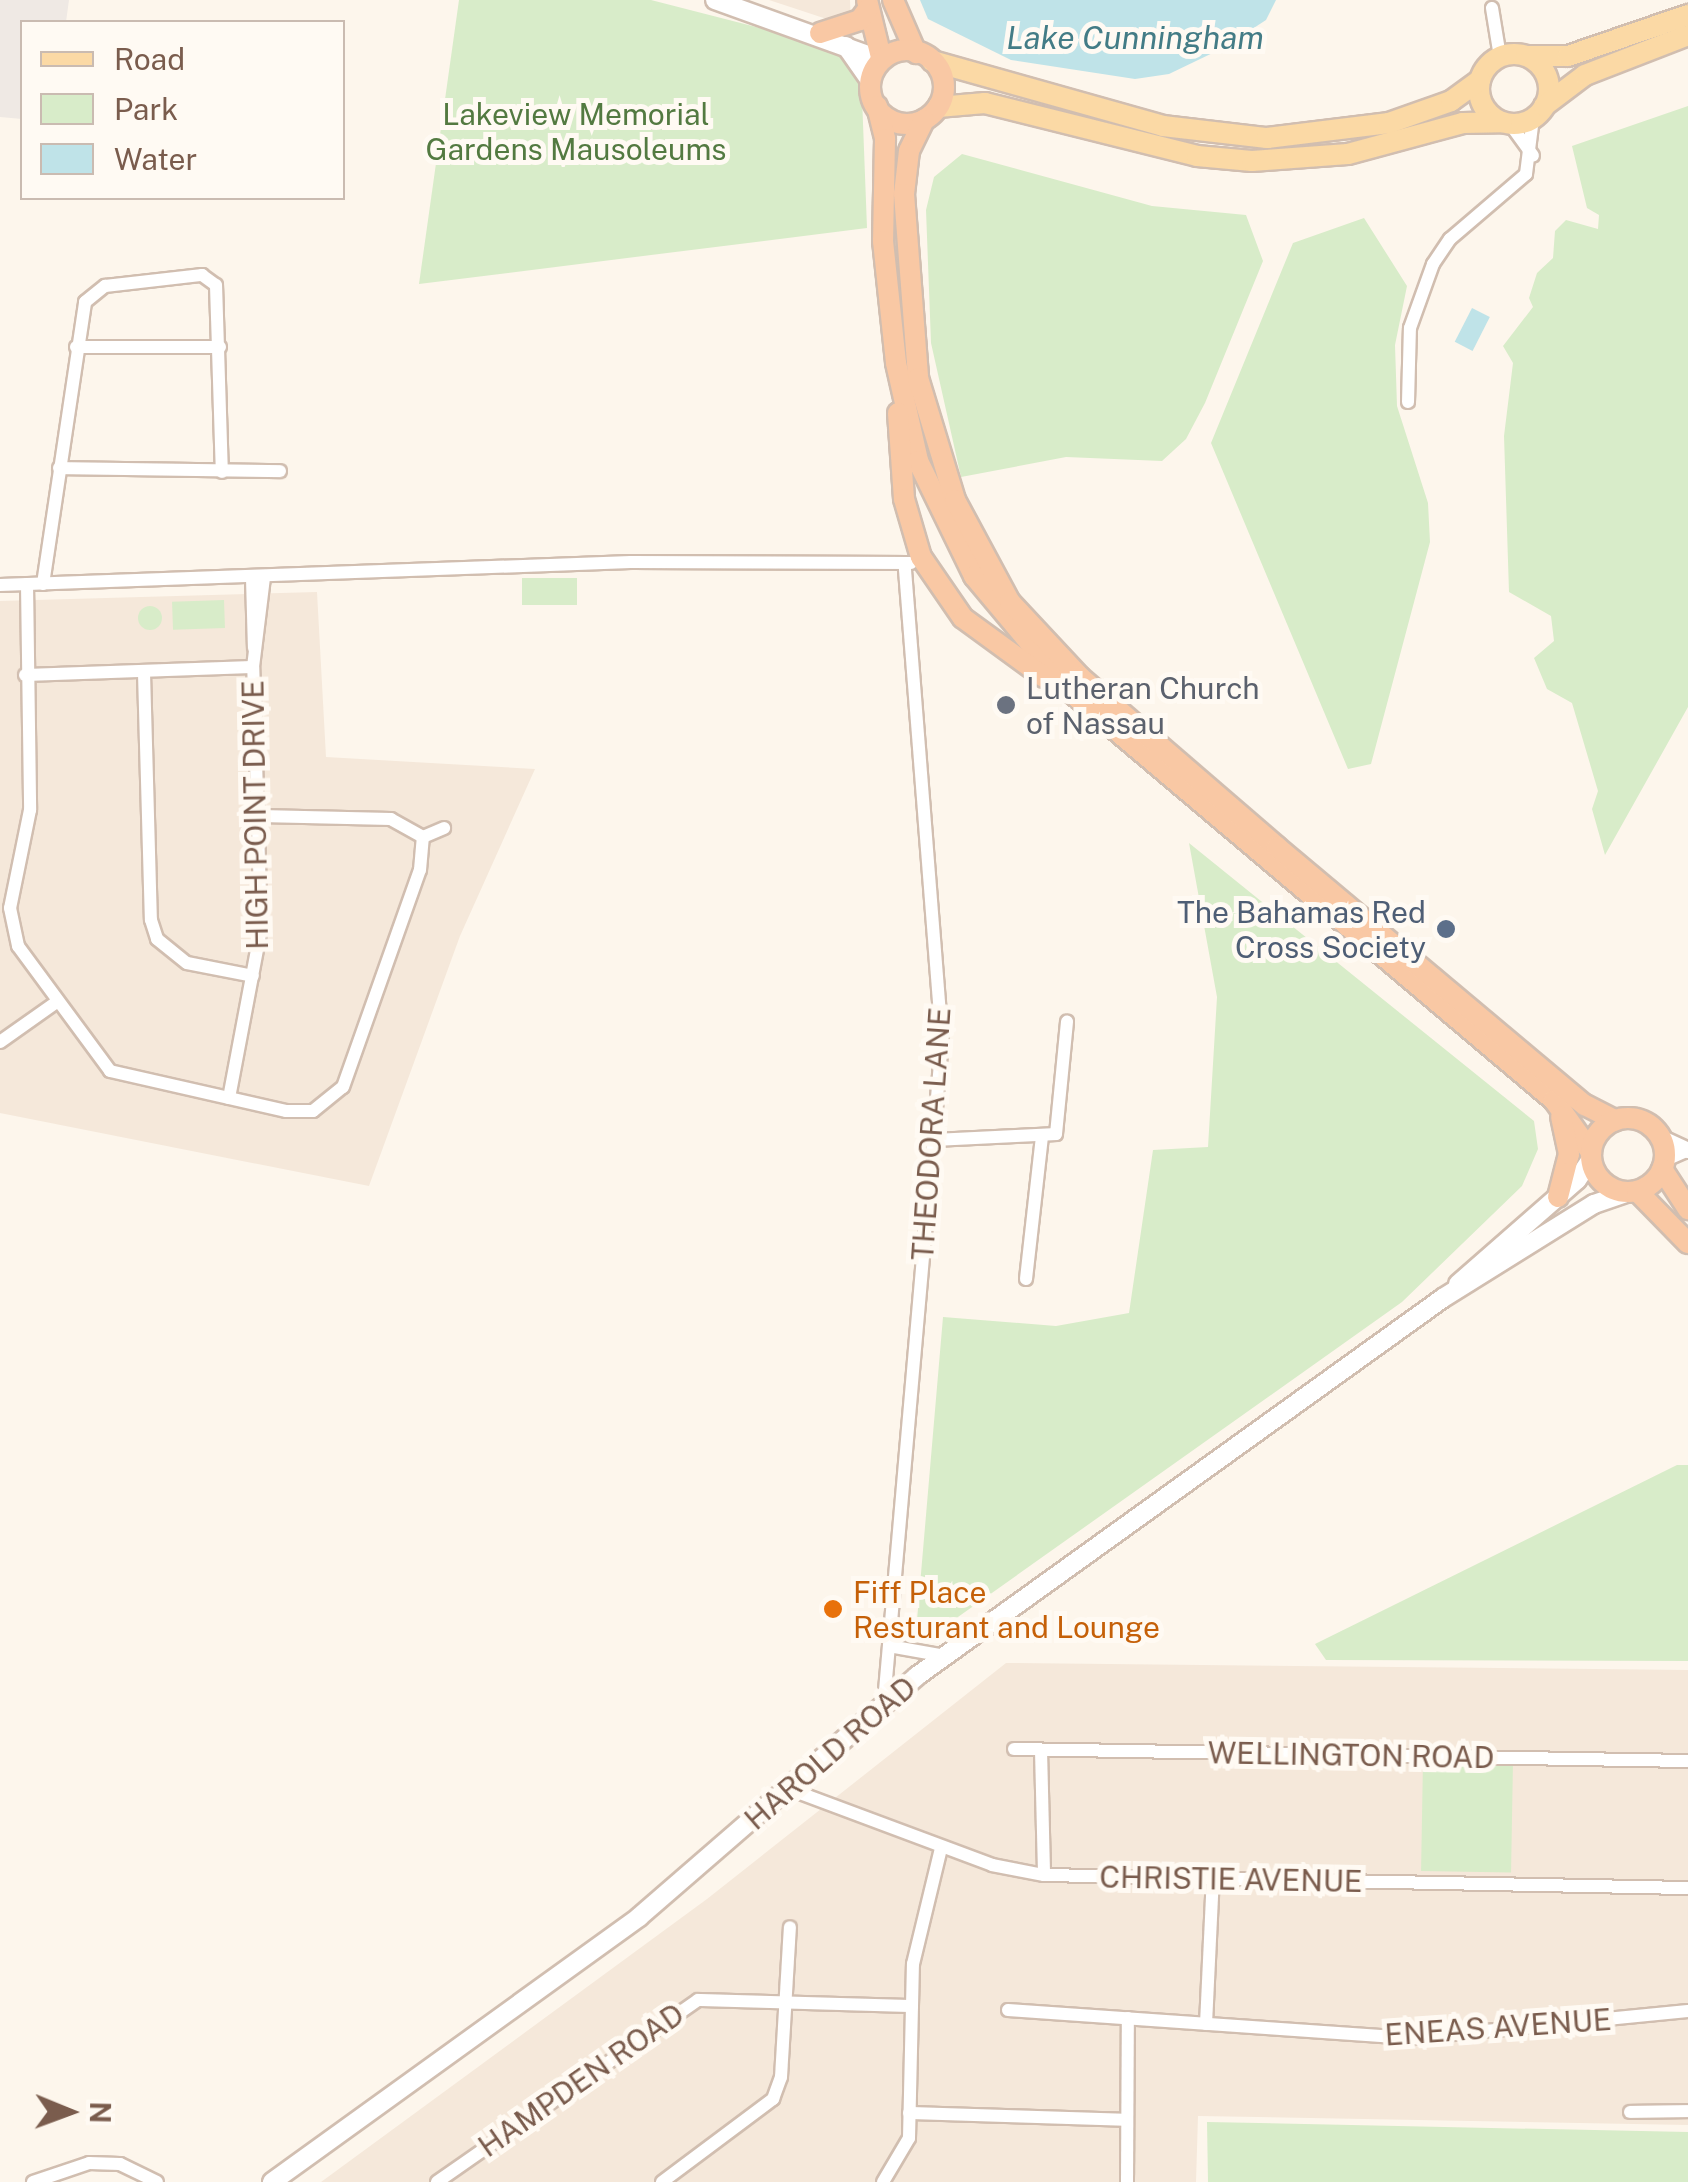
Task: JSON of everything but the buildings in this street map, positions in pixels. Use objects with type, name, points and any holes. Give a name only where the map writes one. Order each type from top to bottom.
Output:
[{"type":"highway","points":[[892,0],[924,57],[944,83],[909,151],[904,194],[918,378],[954,500],[1010,602],[1080,677],[1585,1105],[1614,1120],[1639,1120],[1662,1155],[1688,1209]]},
{"type":"highway","points":[[820,32],[860,20],[867,4]]},
{"type":"highway","points":[[867,4],[880,58],[871,82],[885,139],[883,241],[896,363],[902,486],[913,561],[963,618],[1072,693],[1554,1100],[1591,1155],[1604,1184],[1633,1192],[1688,1243]]},
{"type":"highway","points":[[880,58],[924,57]]},
{"type":"highway","points":[[877,106],[897,122],[931,114]]},
{"type":"highway","points":[[896,363],[918,461],[953,542],[1000,611],[1072,693]]},
{"type":"highway","points":[[1554,1100],[1568,1154],[1558,1197]]},
{"type":"highway","points":[[1591,1155],[1598,1132],[1614,1120]]},
{"type":"highway","points":[[1633,1192],[1662,1155]]},
{"type":"main road","points":[[714,0],[820,32],[880,58]]},
{"type":"main road","points":[[924,57],[1163,126],[1267,138],[1388,123],[1438,106],[1480,80],[1500,57],[1568,56],[1688,15]]},
{"type":"main road","points":[[931,114],[985,103],[1164,149],[1252,161],[1348,154],[1463,122],[1506,123],[1539,112],[1585,75],[1688,36]]},
{"type":"main road","points":[[844,44],[871,82]]},
{"type":"main road","points":[[1524,56],[1546,76],[1539,112]]},
{"type":"main road","points":[[1480,80],[1483,106],[1506,123]]},
{"type":"main road","name":"HAROLD ROAD","points":[[1443,1298],[1504,1238],[1558,1197],[1591,1155]]},
{"type":"main road","name":"HAROLD ROAD","points":[[272,2182],[639,1917],[884,1702],[944,1656],[1443,1298],[1594,1204],[1633,1192]]},
{"type":"street","points":[[1492,8],[1500,57]]},
{"type":"street","points":[[1408,402],[1410,328],[1433,264],[1473,218],[1518,183],[1533,156],[1539,112]]},
{"type":"street","points":[[1506,123],[1533,156]]},
{"type":"street","points":[[43,584],[85,302],[105,286],[202,275],[216,285],[220,298],[222,472]]},
{"type":"street","points":[[76,347],[220,347]]},
{"type":"street","points":[[59,468],[280,472]]},
{"type":"street","points":[[0,585],[632,562],[913,561]]},
{"type":"street","name":"THEODORA LANE","points":[[884,1702],[935,1140],[942,1004],[913,561]]},
{"type":"street","name":"HIGH POINT DRIVE","points":[[230,1098],[262,918],[254,667],[258,578]]},
{"type":"street","points":[[26,584],[30,810],[11,922],[18,946],[55,1003],[110,1071],[230,1098],[312,1111],[343,1086],[420,870],[423,836]]},
{"type":"street","points":[[25,674],[254,667]]},
{"type":"street","points":[[144,673],[151,920],[157,939],[187,963],[254,976]]},
{"type":"street","points":[[260,816],[391,819],[423,836],[444,828]]},
{"type":"street","points":[[0,1042],[55,1003]]},
{"type":"street","points":[[935,1140],[1056,1134],[1062,1120],[1067,1022]]},
{"type":"street","points":[[1026,1278],[1042,1137]]},
{"type":"street","points":[[1662,1155],[1686,1149]]},
{"type":"street","points":[[888,1646],[944,1656]]},
{"type":"street","name":"WELLINGTON ROAD","points":[[1014,1750],[1688,1761]]},
{"type":"street","points":[[1041,1750],[1044,1875]]},
{"type":"street","name":"CHRISTIE AVENUE","points":[[789,1789],[941,1848],[1044,1875],[1688,1888]]},
{"type":"street","points":[[883,2182],[904,2156],[910,2113],[918,1935],[941,1848]]},
{"type":"street","points":[[1206,2024],[1213,1878]]},
{"type":"street","points":[[662,2182],[773,2099],[781,2077],[790,1927]]},
{"type":"street","name":"HAMPDEN ROAD","points":[[438,2182],[687,2004],[714,1998],[912,2006]]},
{"type":"street","name":"ENEAS AVENUE","points":[[1008,2010],[1413,2038],[1688,2011]]},
{"type":"street","points":[[1126,2182],[1128,2018]]},
{"type":"street","points":[[1630,2112],[1688,2111]]},
{"type":"street","points":[[910,2113],[1126,2120]]},
{"type":"street","points":[[33,2182],[89,2163],[120,2164],[157,2182]]},
{"type":"shaded area","points":[[0,0],[69,0],[66,20],[20,20],[20,119],[0,117]]},
{"type":"shaded area","points":[[769,0],[850,0],[851,27]]},
{"type":"shaded area","points":[[317,592],[326,757],[535,769],[460,936],[369,1186],[0,1113],[0,601]]},
{"type":"shaded area","points":[[1006,1663],[1688,1670],[1688,2125],[1198,2116],[1196,2182],[321,2182],[707,1899]]},
{"type":"green space","name":"Lakeview Memorial Gardens Mausoleums","points":[[459,0],[651,0],[842,49],[861,71],[867,228],[419,284]]},
{"type":"green space","points":[[1688,106],[1688,707],[1605,855],[1592,809],[1598,791],[1572,703],[1547,689],[1534,658],[1554,641],[1551,616],[1509,592],[1504,436],[1513,363],[1503,346],[1533,307],[1529,298],[1537,273],[1553,258],[1555,231],[1566,220],[1598,229],[1599,215],[1587,208],[1572,146]]},
{"type":"green space","points":[[962,154],[1152,206],[1246,215],[1263,261],[1205,403],[1186,439],[1162,461],[1066,457],[961,477],[931,343],[926,210],[934,177]]},
{"type":"green space","points":[[1364,218],[1407,286],[1395,345],[1397,406],[1428,503],[1430,542],[1371,764],[1348,769],[1211,443],[1293,243]]},
{"type":"green space","points":[[522,578],[577,578],[577,605],[522,605]]},
{"type":"green space","points":[[224,600],[225,628],[173,630],[172,602]]},
{"type":"green space","points":[[150,606],[162,618],[150,630],[138,618]]},
{"type":"green space","points":[[1189,843],[1534,1121],[1538,1149],[1522,1186],[1402,1302],[941,1629],[917,1620],[943,1317],[1056,1326],[1129,1313],[1153,1150],[1208,1147],[1217,997]]},
{"type":"green space","points":[[1677,1465],[1688,1465],[1688,1661],[1326,1660],[1315,1644]]},
{"type":"green space","points":[[1423,1760],[1513,1762],[1511,1873],[1421,1871]]},
{"type":"green space","points":[[1207,2122],[1688,2132],[1688,2182],[1208,2182]]},
{"type":"water","name":"Lake Cunningham","points":[[920,0],[1276,0],[1266,20],[1223,48],[1169,74],[1135,79],[1011,60],[928,19]]},
{"type":"water","points":[[1472,308],[1490,317],[1473,351],[1455,342]]},
{"type":"place","name":"Lutheran Church of Nassau","points":[[1006,705]]},
{"type":"place","name":"The Bahamas Red Cross Society","points":[[1446,929]]},
{"type":"place","name":"Fiff Place Resturant and Lounge","points":[[833,1609]]}]
